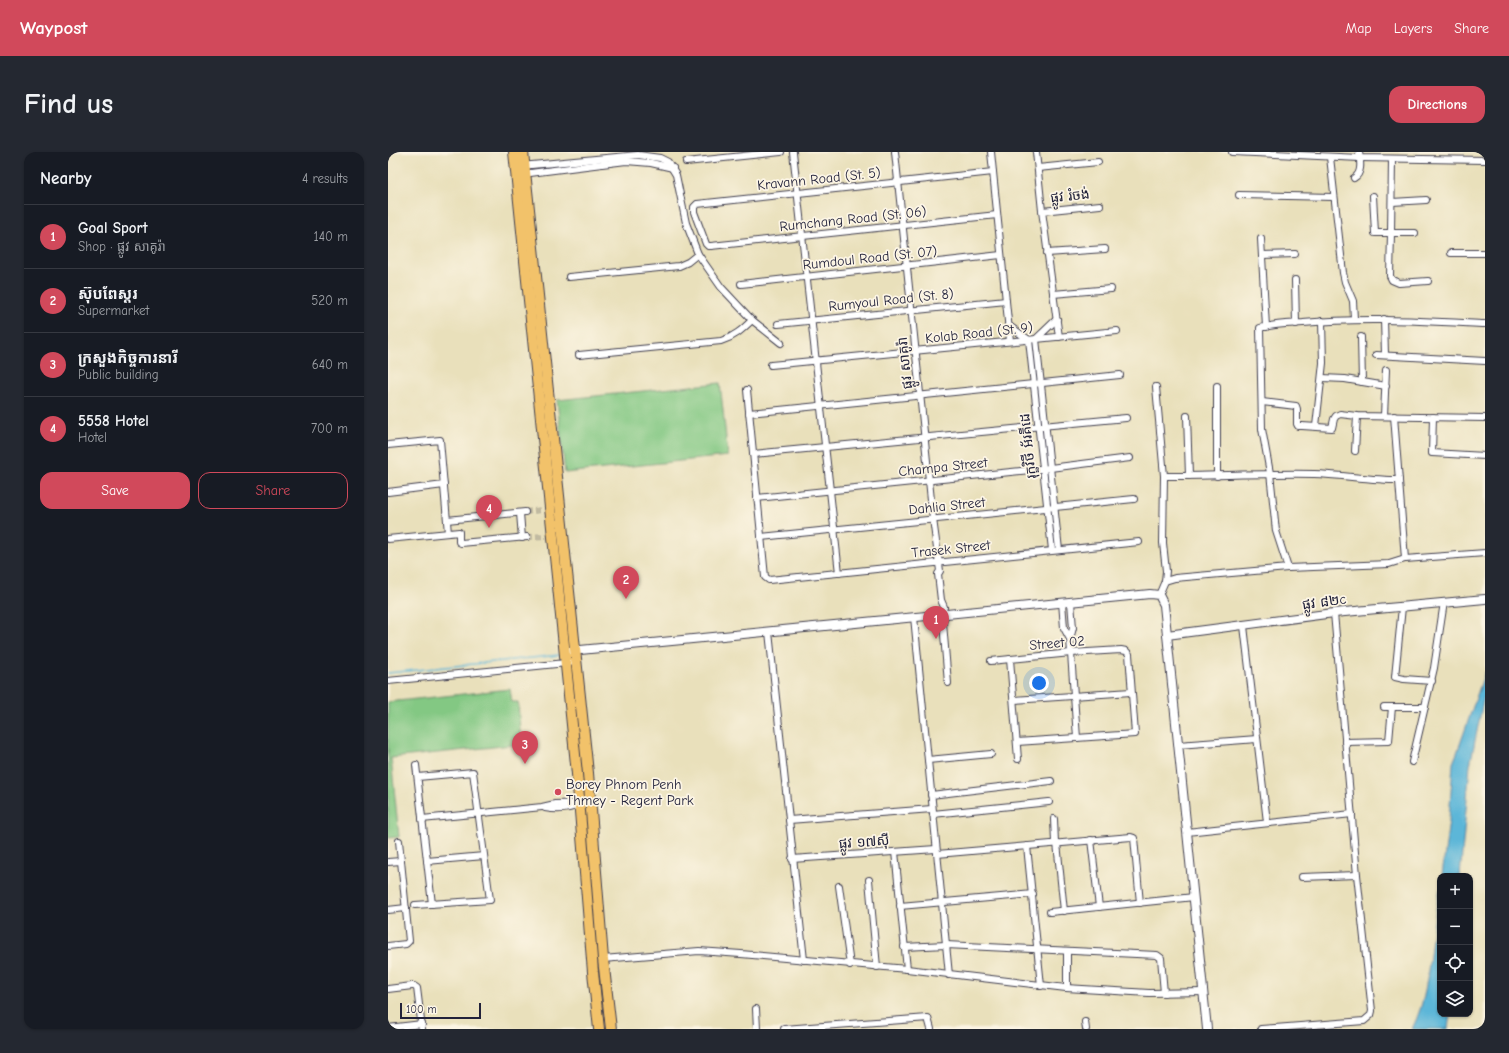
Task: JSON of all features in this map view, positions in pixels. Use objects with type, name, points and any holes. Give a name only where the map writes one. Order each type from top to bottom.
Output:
[{"type":"main road","points":[[514,152],[520,170],[551,509],[570,651],[580,804],[599,1029]]},
{"type":"main road","points":[[520,170],[523,152]]},
{"type":"main road","points":[[551,509],[549,535],[570,651]]},
{"type":"main road","points":[[571,663],[591,803],[603,959],[611,1029]]},
{"type":"street","points":[[686,162],[781,152]]},
{"type":"street","points":[[793,152],[839,573]]},
{"type":"street","name":"ផ្លូវ សាគូរ៉ា","points":[[895,152],[933,519],[945,599],[943,623],[948,683]]},
{"type":"street","points":[[991,152],[1010,341]]},
{"type":"street","points":[[1036,152],[1042,211],[1059,337]]},
{"type":"street","points":[[1232,152],[1330,157],[1360,155],[1392,159],[1485,160]]},
{"type":"street","points":[[1409,152],[1409,159]]},
{"type":"street","points":[[1354,178],[1358,176],[1360,170],[1360,155]]},
{"type":"street","points":[[1330,157],[1343,273],[1353,301],[1354,319]]},
{"type":"street","points":[[1392,159],[1390,276],[1392,280],[1398,283],[1428,281]]},
{"type":"street","points":[[520,170],[626,161],[651,163],[673,168],[678,182],[686,223],[698,254],[721,287],[752,320],[781,343]]},
{"type":"street","points":[[1038,168],[1098,162]]},
{"type":"street","name":"Kravann Road (St. 5)","points":[[711,246],[706,244],[694,212],[694,207],[697,204],[993,172]]},
{"type":"street","points":[[1239,195],[1334,197]]},
{"type":"street","points":[[1373,196],[1376,233],[1415,232]]},
{"type":"street","points":[[1392,202],[1426,200]]},
{"type":"street","name":"ផ្លូវ រំចង់","points":[[1042,211],[1100,205]]},
{"type":"street","name":"Rumchang Road (St. 06)","points":[[711,246],[997,215]]},
{"type":"street","points":[[1261,239],[1266,326]]},
{"type":"street","points":[[1048,253],[1105,249]]},
{"type":"street","points":[[1451,253],[1485,253]]},
{"type":"street","points":[[569,277],[680,266],[698,254]]},
{"type":"street","points":[[1262,256],[1295,254]]},
{"type":"street","name":"Rumdoul Road (St. 07)","points":[[741,284],[1001,255]]},
{"type":"street","points":[[1295,280],[1296,324]]},
{"type":"street","points":[[1053,294],[1111,289]]},
{"type":"street","name":"Rumyoul Road (St. 8)","points":[[778,324],[1006,301]]},
{"type":"street","points":[[1036,339],[1057,319]]},
{"type":"street","points":[[1288,568],[1276,531],[1270,473],[1262,429],[1260,328],[1266,326],[1354,319],[1485,324]]},
{"type":"street","points":[[1384,319],[1385,355]]},
{"type":"street","points":[[579,355],[721,341],[732,337],[743,330],[752,320]]},
{"type":"street","points":[[1316,426],[1322,378],[1322,321]]},
{"type":"street","points":[[1008,325],[1029,340]]},
{"type":"street","name":"Kolab Road (St. 9)","points":[[771,365],[1117,331]]},
{"type":"street","points":[[1361,337],[1362,382]]},
{"type":"street","name":"រុក្ខវិថី អ័រគីដេ","points":[[1036,339],[1054,508],[1055,550]]},
{"type":"street","name":"រុក្ខវិថី អ័រគីដេ","points":[[1029,340],[1047,509],[1055,550]]},
{"type":"street","points":[[1376,355],[1485,361]]},
{"type":"street","points":[[1384,416],[1386,370]]},
{"type":"street","points":[[749,413],[1120,375]]},
{"type":"street","points":[[1322,378],[1386,386]]},
{"type":"street","points":[[1216,476],[1217,386]]},
{"type":"street","points":[[1156,387],[1164,476],[1165,581],[1159,595],[1164,605],[1207,1029]]},
{"type":"street","points":[[747,390],[761,537]]},
{"type":"street","points":[[1262,402],[1296,406],[1298,426],[1332,428],[1334,419],[1340,414],[1357,416],[1485,418]]},
{"type":"street","points":[[1187,416],[1189,476]]},
{"type":"street","points":[[1355,451],[1357,416]]},
{"type":"street","points":[[1394,416],[1405,559]]},
{"type":"street","points":[[1433,417],[1432,453],[1485,456]]},
{"type":"street","points":[[753,454],[1126,418]]},
{"type":"street","points":[[388,445],[440,440],[448,533]]},
{"type":"street","name":"Champa Street","points":[[757,498],[1043,469],[1130,458]]},
{"type":"street","points":[[1164,476],[1216,476],[1270,473],[1315,474],[1399,480]]},
{"type":"street","points":[[388,492],[444,485]]},
{"type":"street","name":"Dahlia Street","points":[[761,537],[1134,499]]},
{"type":"street","points":[[447,520],[457,519],[523,513],[525,538],[461,543],[459,542],[457,519]]},
{"type":"street","points":[[388,539],[458,532]]},
{"type":"street","name":"Trasek Street","points":[[761,537],[765,577],[769,580],[1139,542]]},
{"type":"street","points":[[1165,581],[1174,578],[1288,568],[1390,564],[1405,559],[1485,553]]},
{"type":"street","name":"ផ្លូវ សាគូរ៉ា","points":[[940,571],[938,574],[941,600],[945,610]]},
{"type":"street","points":[[570,651],[914,617],[945,610],[1071,602],[1150,594],[1159,595]]},
{"type":"street","name":"ផ្លូវ ៨២c","points":[[1167,636],[1334,614],[1485,599]]},
{"type":"street","points":[[1062,602],[1064,628],[1070,639]]},
{"type":"street","points":[[1071,602],[1074,628],[1070,639],[1077,738]]},
{"type":"street","points":[[1412,762],[1432,681],[1444,602]]},
{"type":"street","points":[[1402,607],[1395,677],[1432,681]]},
{"type":"street","points":[[1261,1029],[1364,1021],[1371,1015],[1372,1011],[1357,875],[1334,614]]},
{"type":"street","points":[[914,617],[949,975]]},
{"type":"street","points":[[1244,626],[1267,822]]},
{"type":"street","points":[[769,632],[792,859],[804,960]]},
{"type":"street","name":"Street 02","points":[[991,661],[1071,653],[1122,650],[1129,654],[1131,692]]},
{"type":"street","points":[[1010,659],[1018,759]]},
{"type":"street","points":[[388,681],[571,663]]},
{"type":"street","points":[[1014,700],[1131,692],[1134,734],[1017,742]]},
{"type":"street","points":[[1384,706],[1425,707]]},
{"type":"street","points":[[1346,742],[1389,741],[1392,707]]},
{"type":"street","points":[[1178,745],[1257,739]]},
{"type":"street","points":[[928,760],[991,754]]},
{"type":"street","points":[[416,764],[432,904]]},
{"type":"street","points":[[415,905],[490,900],[473,772],[418,777]]},
{"type":"street","points":[[931,794],[1051,781]]},
{"type":"street","points":[[789,820],[1049,802]]},
{"type":"street","points":[[422,819],[542,807],[555,804],[591,803]]},
{"type":"street","points":[[1187,832],[1267,822],[1352,814]]},
{"type":"street","points":[[1054,819],[1064,911]]},
{"type":"street","name":"ផ្លូវ ១៧ស៊ី","points":[[792,859],[895,852],[1027,846],[1131,837],[1134,838],[1140,903]]},
{"type":"street","points":[[1092,840],[1099,907]]},
{"type":"street","points":[[388,946],[406,944],[409,941],[399,841]]},
{"type":"street","points":[[1027,846],[1041,986]]},
{"type":"street","points":[[895,852],[907,970]]},
{"type":"street","points":[[427,861],[484,856]]},
{"type":"street","points":[[388,862],[401,861]]},
{"type":"street","points":[[1302,877],[1357,875]]},
{"type":"street","points":[[869,880],[877,967]]},
{"type":"street","points":[[839,886],[850,964]]},
{"type":"street","points":[[900,906],[1033,894]]},
{"type":"street","points":[[1050,912],[1194,897]]},
{"type":"street","points":[[388,910],[406,908]]},
{"type":"street","points":[[904,947],[946,945],[1160,956],[1164,993]]},
{"type":"street","points":[[603,959],[698,951],[850,964],[1041,986],[1164,993],[1204,992]]},
{"type":"street","points":[[1067,951],[1067,988]]},
{"type":"street","points":[[388,989],[412,986],[416,988],[422,1027],[388,1028]]},
{"type":"street","points":[[756,1009],[757,1029]]},
{"type":"street","points":[[784,1029],[928,1018],[931,1029]]},
{"type":"green space","points":[[720,383],[728,456],[565,473],[557,400]]},
{"type":"green space","points":[[510,689],[512,702],[518,702],[521,744],[391,758],[399,837],[388,838],[388,702]]},
{"type":"water","points":[[1485,672],[1485,692],[1470,765],[1460,873],[1442,873],[1449,820],[1453,763]]},
{"type":"water","points":[[1437,907],[1437,1017],[1450,1017],[1448,1029],[1412,1029],[1417,1019],[1423,999]]},
{"type":"waterway","points":[[388,673],[560,655]]},
{"type":"tunnel","points":[[525,512],[543,510]]},
{"type":"tunnel","points":[[527,537],[546,536]]},
{"type":"place","name":"5558 Hotel","points":[[489,528]]},
{"type":"place","name":"ស៊ុបពែស្តរ","points":[[626,599]]},
{"type":"place","name":"Goal Sport","points":[[936,639]]},
{"type":"place","name":"ក្រសួងកិច្ចការនារី","points":[[525,764]]},
{"type":"place","name":"Borey Phnom Penh Thmey - Regent Park","points":[[558,792]]}]
